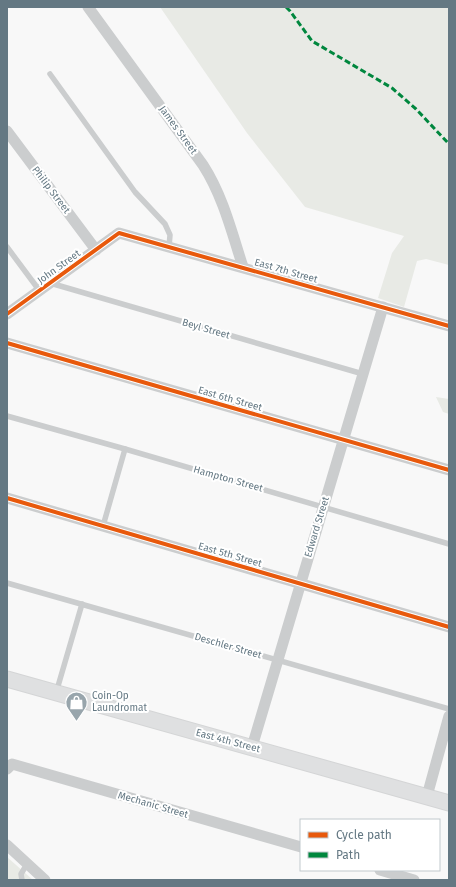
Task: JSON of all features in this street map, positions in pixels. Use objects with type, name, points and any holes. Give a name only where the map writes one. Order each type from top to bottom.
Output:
[{"type":"main road","name":"East 4th Street","points":[[7,679],[449,803]]},
{"type":"street","name":"James Street","points":[[88,7],[211,176],[224,208],[243,267]]},
{"type":"street","name":"Philip Street","points":[[7,131],[96,250]]},
{"type":"street","name":"East 7th Street","points":[[120,233],[449,326]]},
{"type":"street","name":"John Street","points":[[7,314],[120,233]]},
{"type":"street","name":"Edward Street","points":[[252,747],[383,307]]},
{"type":"street","name":"East 6th Street","points":[[7,343],[449,470]]},
{"type":"street","name":"East 5th Street","points":[[7,498],[449,627]]},
{"type":"street","points":[[427,796],[449,716]]},
{"type":"street","name":"Mechanic Street","points":[[7,769],[12,764],[300,847]]},
{"type":"street","points":[[7,845],[45,880]]},
{"type":"street","points":[[383,871],[414,880]]},
{"type":"lane","points":[[50,74],[135,192],[164,224],[170,235],[169,247]]},
{"type":"lane","points":[[7,248],[39,290]]},
{"type":"lane","name":"Beyl Street","points":[[50,283],[363,374]]},
{"type":"lane","name":"Hampton Street","points":[[7,416],[449,544]]},
{"type":"lane","points":[[103,526],[125,449]]},
{"type":"lane","name":"Deschler Street","points":[[7,583],[449,709]]},
{"type":"lane","points":[[56,693],[82,604]]},
{"type":"lane","points":[[22,880],[21,874],[27,864]]},
{"type":"shaded area","points":[[160,7],[449,7],[449,265],[426,259],[417,261],[404,307],[378,298],[392,253],[404,236],[305,207],[247,133]]},
{"type":"shaded area","points":[[436,397],[449,399],[449,414],[443,412]]},
{"type":"shaded area","points":[[7,857],[33,880],[7,880]]},
{"type":"marked path","points":[[286,7],[312,41],[392,88],[416,109],[449,144]]},
{"type":"cycle path","points":[[7,314],[119,233],[449,326]]},
{"type":"cycle path","points":[[7,343],[449,470]]},
{"type":"cycle path","points":[[7,498],[449,627]]},
{"type":"place","name":"Coin-Op Laundromat","points":[[77,722]]}]
